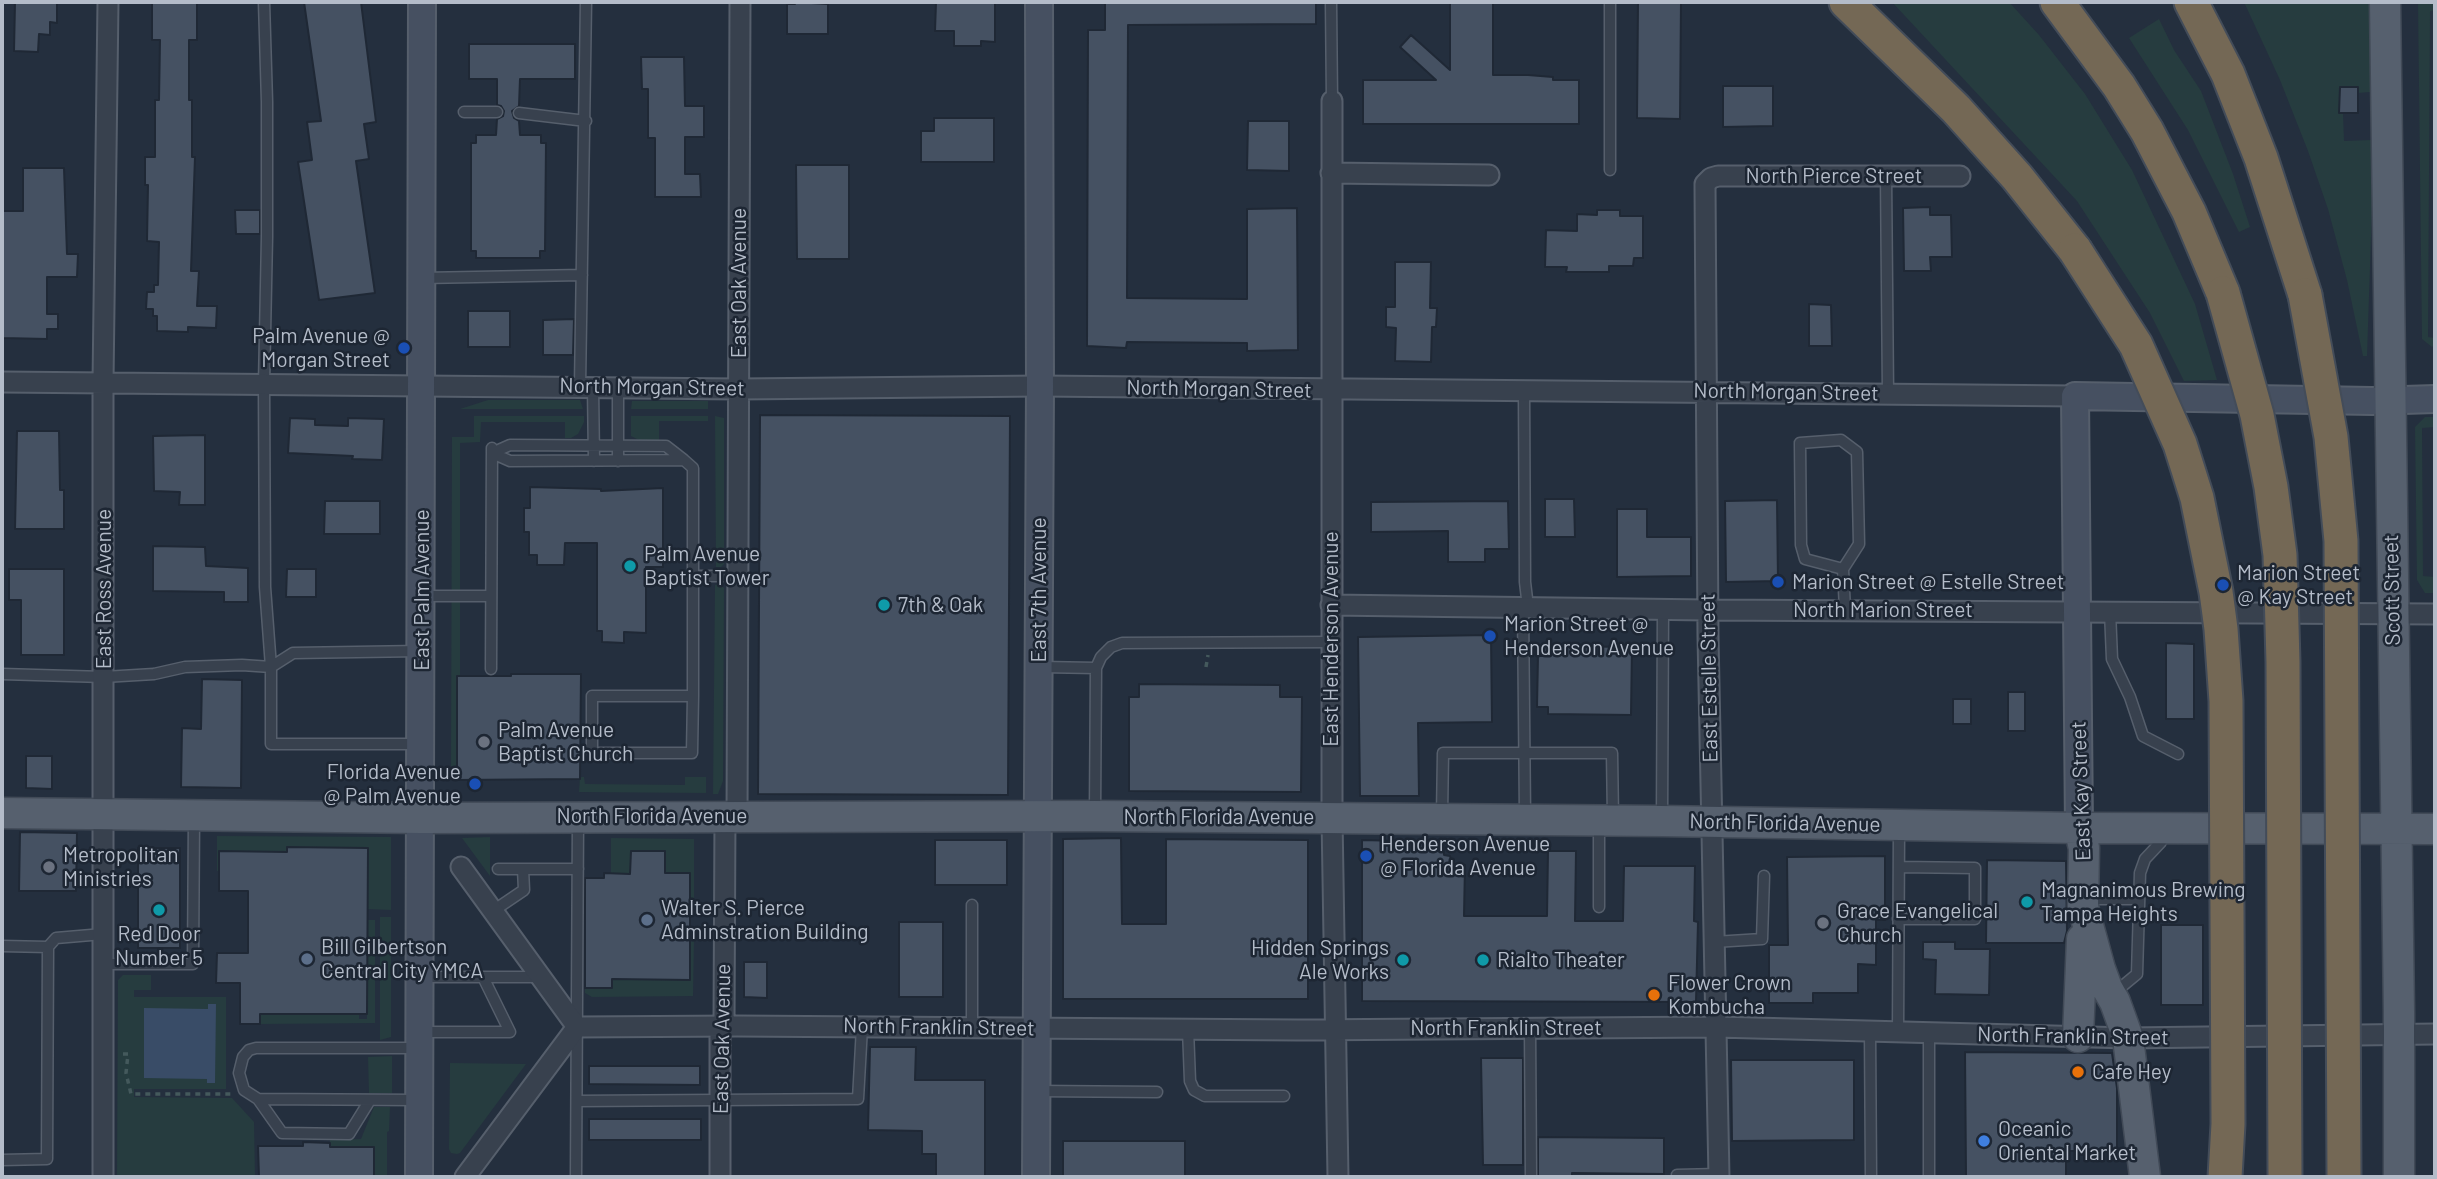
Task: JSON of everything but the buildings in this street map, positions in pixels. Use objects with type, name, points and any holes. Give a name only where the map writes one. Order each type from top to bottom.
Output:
[{"type":"highway","points":[[1846,2],[1956,109],[2017,177],[2075,250],[2136,345],[2175,432],[2197,498],[2216,592],[2226,701],[2228,1124],[2225,1177]]},
{"type":"highway","points":[[2060,6],[2119,86],[2147,131],[2189,212],[2223,293],[2258,415],[2280,555],[2283,637],[2285,1177]]},
{"type":"highway","points":[[2196,12],[2228,75],[2262,158],[2305,295],[2331,437],[2341,541],[2344,1177]]},
{"type":"main road","name":"Scott Street","points":[[2385,2],[2399,1177]]},
{"type":"main road","name":"North Florida Avenue","points":[[2,813],[421,818],[1095,816],[1711,821],[2079,828],[2435,829]]},
{"type":"main road","name":"East Kay Street","points":[[2079,828],[2084,848],[2084,903],[2099,969],[2128,1038],[2145,1177]]},
{"type":"main road","points":[[2078,1037],[2084,903]]},
{"type":"street","name":"East Ross Avenue","points":[[103,1177],[103,382],[108,2]]},
{"type":"street","name":"East Palm Avenue","points":[[419,1177],[422,2]]},
{"type":"street","name":"East Oak Avenue","points":[[720,1177],[720,1026],[724,1022],[738,576],[740,2]]},
{"type":"street","name":"East 7th Avenue","points":[[1036,1177],[1041,386],[1039,2]]},
{"type":"street","name":"East Henderson Avenue","points":[[1332,101],[1332,818],[1338,1177]]},
{"type":"street","points":[[1331,173],[1489,175]]},
{"type":"street","name":"North Pierce Street","points":[[1709,179],[1718,176],[1960,176]]},
{"type":"street","name":"East Estelle Street","points":[[1709,179],[1704,190],[1708,610],[1719,1176]]},
{"type":"street","name":"North Morgan Street","points":[[2,382],[739,389],[1041,386],[1706,391],[2372,401],[2435,399]]},
{"type":"street","name":"East Kay Street","points":[[2075,396],[2079,828]]},
{"type":"street","name":"North Marion Street","points":[[1331,604],[1708,610],[2435,614]]},
{"type":"street","points":[[461,867],[577,1027],[465,1177]]},
{"type":"street","name":"North Franklin Street","points":[[577,1027],[1717,1027],[2128,1038],[2435,1034]]},
{"type":"lane","points":[[264,2],[267,102],[265,587],[271,667],[271,744],[421,744]]},
{"type":"lane","points":[[586,2],[582,275],[587,387],[594,461]]},
{"type":"lane","points":[[1331,2],[1332,101]]},
{"type":"lane","points":[[1610,2],[1610,170]]},
{"type":"lane","points":[[464,112],[497,113]]},
{"type":"lane","points":[[519,113],[586,121]]},
{"type":"lane","points":[[1886,176],[1888,394]]},
{"type":"lane","points":[[422,278],[582,275]]},
{"type":"lane","points":[[618,387],[618,461]]},
{"type":"lane","points":[[1524,391],[1525,820]]},
{"type":"lane","points":[[1843,569],[1805,559],[1801,545],[1800,443],[1840,440],[1857,452],[1859,544],[1843,569],[1844,610]]},
{"type":"lane","points":[[492,450],[510,445],[666,446],[694,468],[694,576],[693,696],[692,753],[592,753],[592,696],[693,696]]},
{"type":"lane","points":[[492,450],[510,461],[684,460]]},
{"type":"lane","points":[[491,669],[492,450]]},
{"type":"lane","points":[[694,576],[738,576]]},
{"type":"lane","points":[[421,596],[491,596]]},
{"type":"lane","points":[[1662,821],[1663,609]]},
{"type":"lane","points":[[2110,611],[2112,659],[2130,697],[2143,736],[2179,754]]},
{"type":"lane","points":[[1095,816],[1096,668],[1101,657],[1111,647],[1122,643],[1332,642]]},
{"type":"lane","points":[[2,674],[104,677],[154,674],[185,667],[242,664],[271,667],[293,653],[421,652]]},
{"type":"lane","points":[[1038,667],[1096,668]]},
{"type":"lane","points":[[1442,819],[1443,753],[1612,753],[1599,907]]},
{"type":"lane","points":[[103,964],[193,964],[194,815]]},
{"type":"lane","points":[[576,1177],[578,816]]},
{"type":"lane","points":[[1898,1032],[1899,825]]},
{"type":"lane","points":[[2111,996],[2137,974],[2140,873],[2145,859],[2161,842],[2161,828]]},
{"type":"lane","points":[[1898,919],[1975,919],[1975,868],[1899,867]]},
{"type":"lane","points":[[498,869],[578,869]]},
{"type":"lane","points":[[493,911],[524,890],[523,869]]},
{"type":"lane","points":[[1714,942],[1762,939],[1764,876]]},
{"type":"lane","points":[[2084,903],[2139,899]]},
{"type":"lane","points":[[972,905],[972,1028]]},
{"type":"lane","points":[[2,1160],[47,1159],[48,947],[56,939],[103,934]]},
{"type":"lane","points":[[2,946],[48,947]]},
{"type":"lane","points":[[420,977],[541,977]]},
{"type":"lane","points":[[370,1100],[348,1134],[282,1133],[258,1100],[244,1090],[239,1073],[243,1057],[257,1048],[420,1040],[510,1032],[483,977]]},
{"type":"lane","points":[[577,1101],[858,1099],[862,1027]]},
{"type":"lane","points":[[1530,1028],[1531,1177]]},
{"type":"lane","points":[[1188,1029],[1190,1081],[1194,1090],[1205,1096],[1284,1096]]},
{"type":"lane","points":[[1870,1031],[1871,1177]]},
{"type":"lane","points":[[1928,1177],[1929,1033]]},
{"type":"lane","points":[[1036,1091],[1157,1092]]},
{"type":"lane","points":[[258,1100],[419,1100]]},
{"type":"lane","points":[[1677,1177],[1719,1176]]},
{"type":"path","points":[[118,1053],[128,1054],[126,1073],[131,1094],[234,1094]]},
{"type":"green space","points":[[1892,2],[2009,2],[2039,35],[2085,94],[2132,170],[2195,304],[2217,380],[2184,381],[2150,313],[2077,201]]},
{"type":"green space","points":[[2244,2],[2370,2],[2370,92],[2358,93],[2358,87],[2340,87],[2339,113],[2343,113],[2344,141],[2371,140],[2372,207],[2367,356],[2363,356],[2328,209],[2308,151],[2280,80]]},
{"type":"green space","points":[[2418,2],[2435,2],[2435,10],[2430,11],[2428,337],[2435,338],[2432,347],[2422,339]]},
{"type":"green space","points":[[2159,19],[2174,50],[2201,91],[2233,174],[2250,227],[2239,232],[2188,130],[2129,38]]},
{"type":"green space","points":[[488,400],[580,400],[583,409],[460,409]]},
{"type":"green space","points":[[632,401],[708,401],[708,409],[631,409]]},
{"type":"green space","points":[[474,416],[584,416],[584,422],[578,434],[565,438],[565,422],[481,422],[480,442],[460,443],[460,676],[457,677],[457,766],[451,766],[452,437],[474,437]]},
{"type":"green space","points":[[631,416],[708,416],[708,421],[659,421],[659,440],[639,440],[631,436]]},
{"type":"green space","points":[[715,416],[724,418],[724,564],[721,567],[716,567]]},
{"type":"green space","points":[[2425,417],[2435,417],[2435,427],[2422,428],[2423,576],[2435,577],[2435,593],[2425,593],[2417,580],[2415,427]]},
{"type":"green space","points":[[715,585],[724,588],[723,781],[718,794],[713,794]]},
{"type":"green space","points":[[580,777],[584,777],[585,784],[685,785],[685,777],[706,777],[706,793],[579,792]]},
{"type":"green space","points":[[217,836],[391,837],[391,910],[367,909],[367,848],[287,847],[287,856],[279,852],[220,851],[217,871]]},
{"type":"green space","points":[[490,837],[490,876],[462,838]]},
{"type":"green space","points":[[611,838],[694,839],[694,912],[690,912],[690,873],[665,873],[664,851],[631,851],[630,874],[611,873]]},
{"type":"green space","points":[[380,917],[391,917],[391,1037],[380,1040]]},
{"type":"green space","points":[[367,920],[375,920],[375,1023],[260,1024],[260,1014],[359,1014],[359,1019],[367,1019]]},
{"type":"green space","points":[[694,941],[693,996],[592,997],[585,993],[585,988],[611,988],[612,979],[690,980],[690,942]]},
{"type":"green space","points":[[123,975],[151,975],[151,990],[134,990],[134,997],[226,997],[226,1089],[134,1089],[134,1097],[232,1098],[254,1122],[255,1177],[117,1177],[118,980]]},
{"type":"green space","points":[[392,1056],[392,1093],[369,1093],[368,1057]]},
{"type":"green space","points":[[450,1063],[526,1064],[457,1154],[451,1153],[449,1149]]},
{"type":"green space","points":[[374,1107],[390,1107],[387,1177],[374,1177],[374,1147],[330,1147],[330,1140],[361,1139]]},
{"type":"water","points":[[208,1004],[216,1004],[215,1083],[207,1083],[207,1079],[144,1078],[144,1008],[208,1009]]},
{"type":"place","name":"Palm Avenue @ Morgan Street","points":[[404,348]]},
{"type":"place","name":"Palm Avenue Baptist Tower","points":[[630,566]]},
{"type":"place","name":"Marion Street @ Estelle Street","points":[[1778,582]]},
{"type":"place","name":"Marion Street @ Kay Street","points":[[2223,585]]},
{"type":"place","name":"7th & Oak","points":[[884,605]]},
{"type":"place","name":"Marion Street @ Henderson Avenue","points":[[1490,636]]},
{"type":"place","name":"Palm Avenue Baptist Church","points":[[484,742]]},
{"type":"place","name":"Florida Avenue @ Palm Avenue","points":[[475,784]]},
{"type":"place","name":"Henderson Avenue @ Florida Avenue","points":[[1366,856]]},
{"type":"place","name":"Metropolitan Ministries","points":[[49,867]]},
{"type":"place","name":"Magnanimous Brewing Tampa Heights","points":[[2027,902]]},
{"type":"place","name":"Red Door Number 5","points":[[159,910]]},
{"type":"place","name":"Walter S. Pierce Adminstration Building","points":[[647,920]]},
{"type":"place","name":"Grace Evangelical Church","points":[[1823,923]]},
{"type":"place","name":"Bill Gilbertson Central City YMCA","points":[[307,959]]},
{"type":"place","name":"Hidden Springs Ale Works","points":[[1403,960]]},
{"type":"place","name":"Rialto Theater","points":[[1483,960]]},
{"type":"place","name":"Flower Crown Kombucha","points":[[1654,995]]},
{"type":"place","name":"Cafe Hey","points":[[2078,1072]]},
{"type":"place","name":"Oceanic Oriental Market","points":[[1984,1141]]}]
